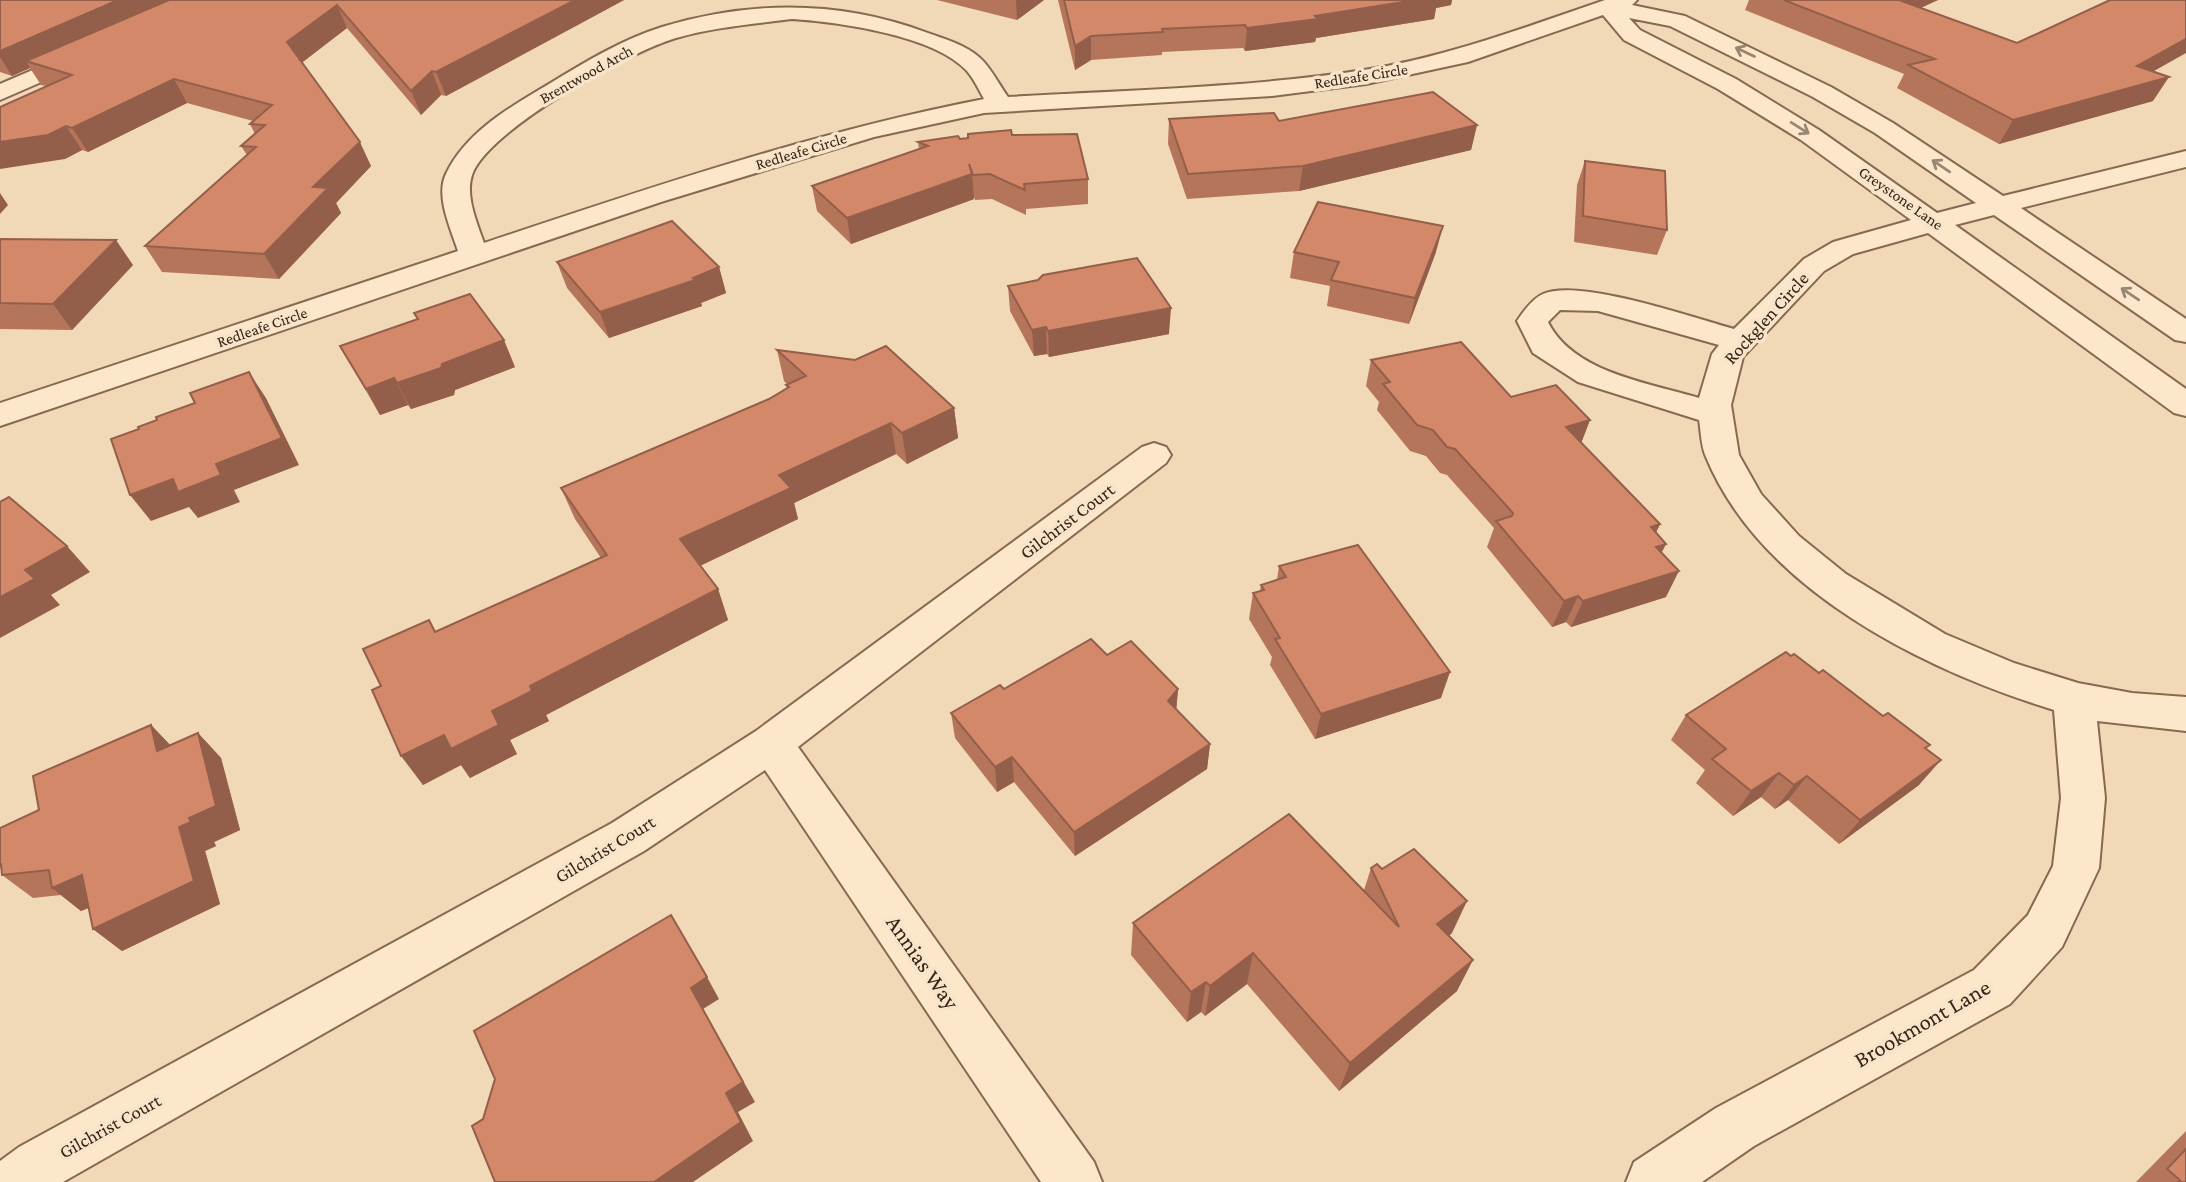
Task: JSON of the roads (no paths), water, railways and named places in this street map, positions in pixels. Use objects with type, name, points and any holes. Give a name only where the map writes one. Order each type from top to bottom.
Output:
[{"type":"street","name":"Redleafe Circle","points":[[0,415],[652,196],[869,130],[1001,105],[1272,89],[1366,77],[1460,57],[1608,2]]},
{"type":"street","points":[[1608,2],[1677,21],[1763,61],[1884,128],[2186,332]]},
{"type":"street","name":"Greystone Lane","points":[[1608,2],[1632,35],[1727,84],[1810,135],[1935,222],[2186,405]]},
{"type":"street","name":"Brentwood Arch","points":[[474,256],[458,209],[458,176],[477,149],[513,116],[619,51],[670,32],[730,20],[792,12],[840,15],[872,22],[955,51],[975,65],[1001,105]]},
{"type":"street","points":[[0,93],[110,44]]},
{"type":"street","name":"Rockglen Circle","points":[[2186,159],[1999,205],[1843,248],[1814,265],[1728,354],[1719,372],[1712,413],[1723,461],[1756,514],[1810,569],[1885,621],[1975,665],[2074,699],[2186,715]]},
{"type":"street","points":[[1712,413],[1589,374],[1544,346],[1532,321],[1552,301],[1599,302],[1741,341]]},
{"type":"street","name":"Gilchrist Court","points":[[17,1182],[38,1166],[628,837],[771,743],[1154,455]]},
{"type":"street","name":"Brookmont Lane","points":[[1654,1182],[1735,1127],[1992,987],[2045,931],[2076,868],[2083,798],[2074,699]]},
{"type":"street","name":"Annias Way","points":[[771,743],[1074,1182]]}]
